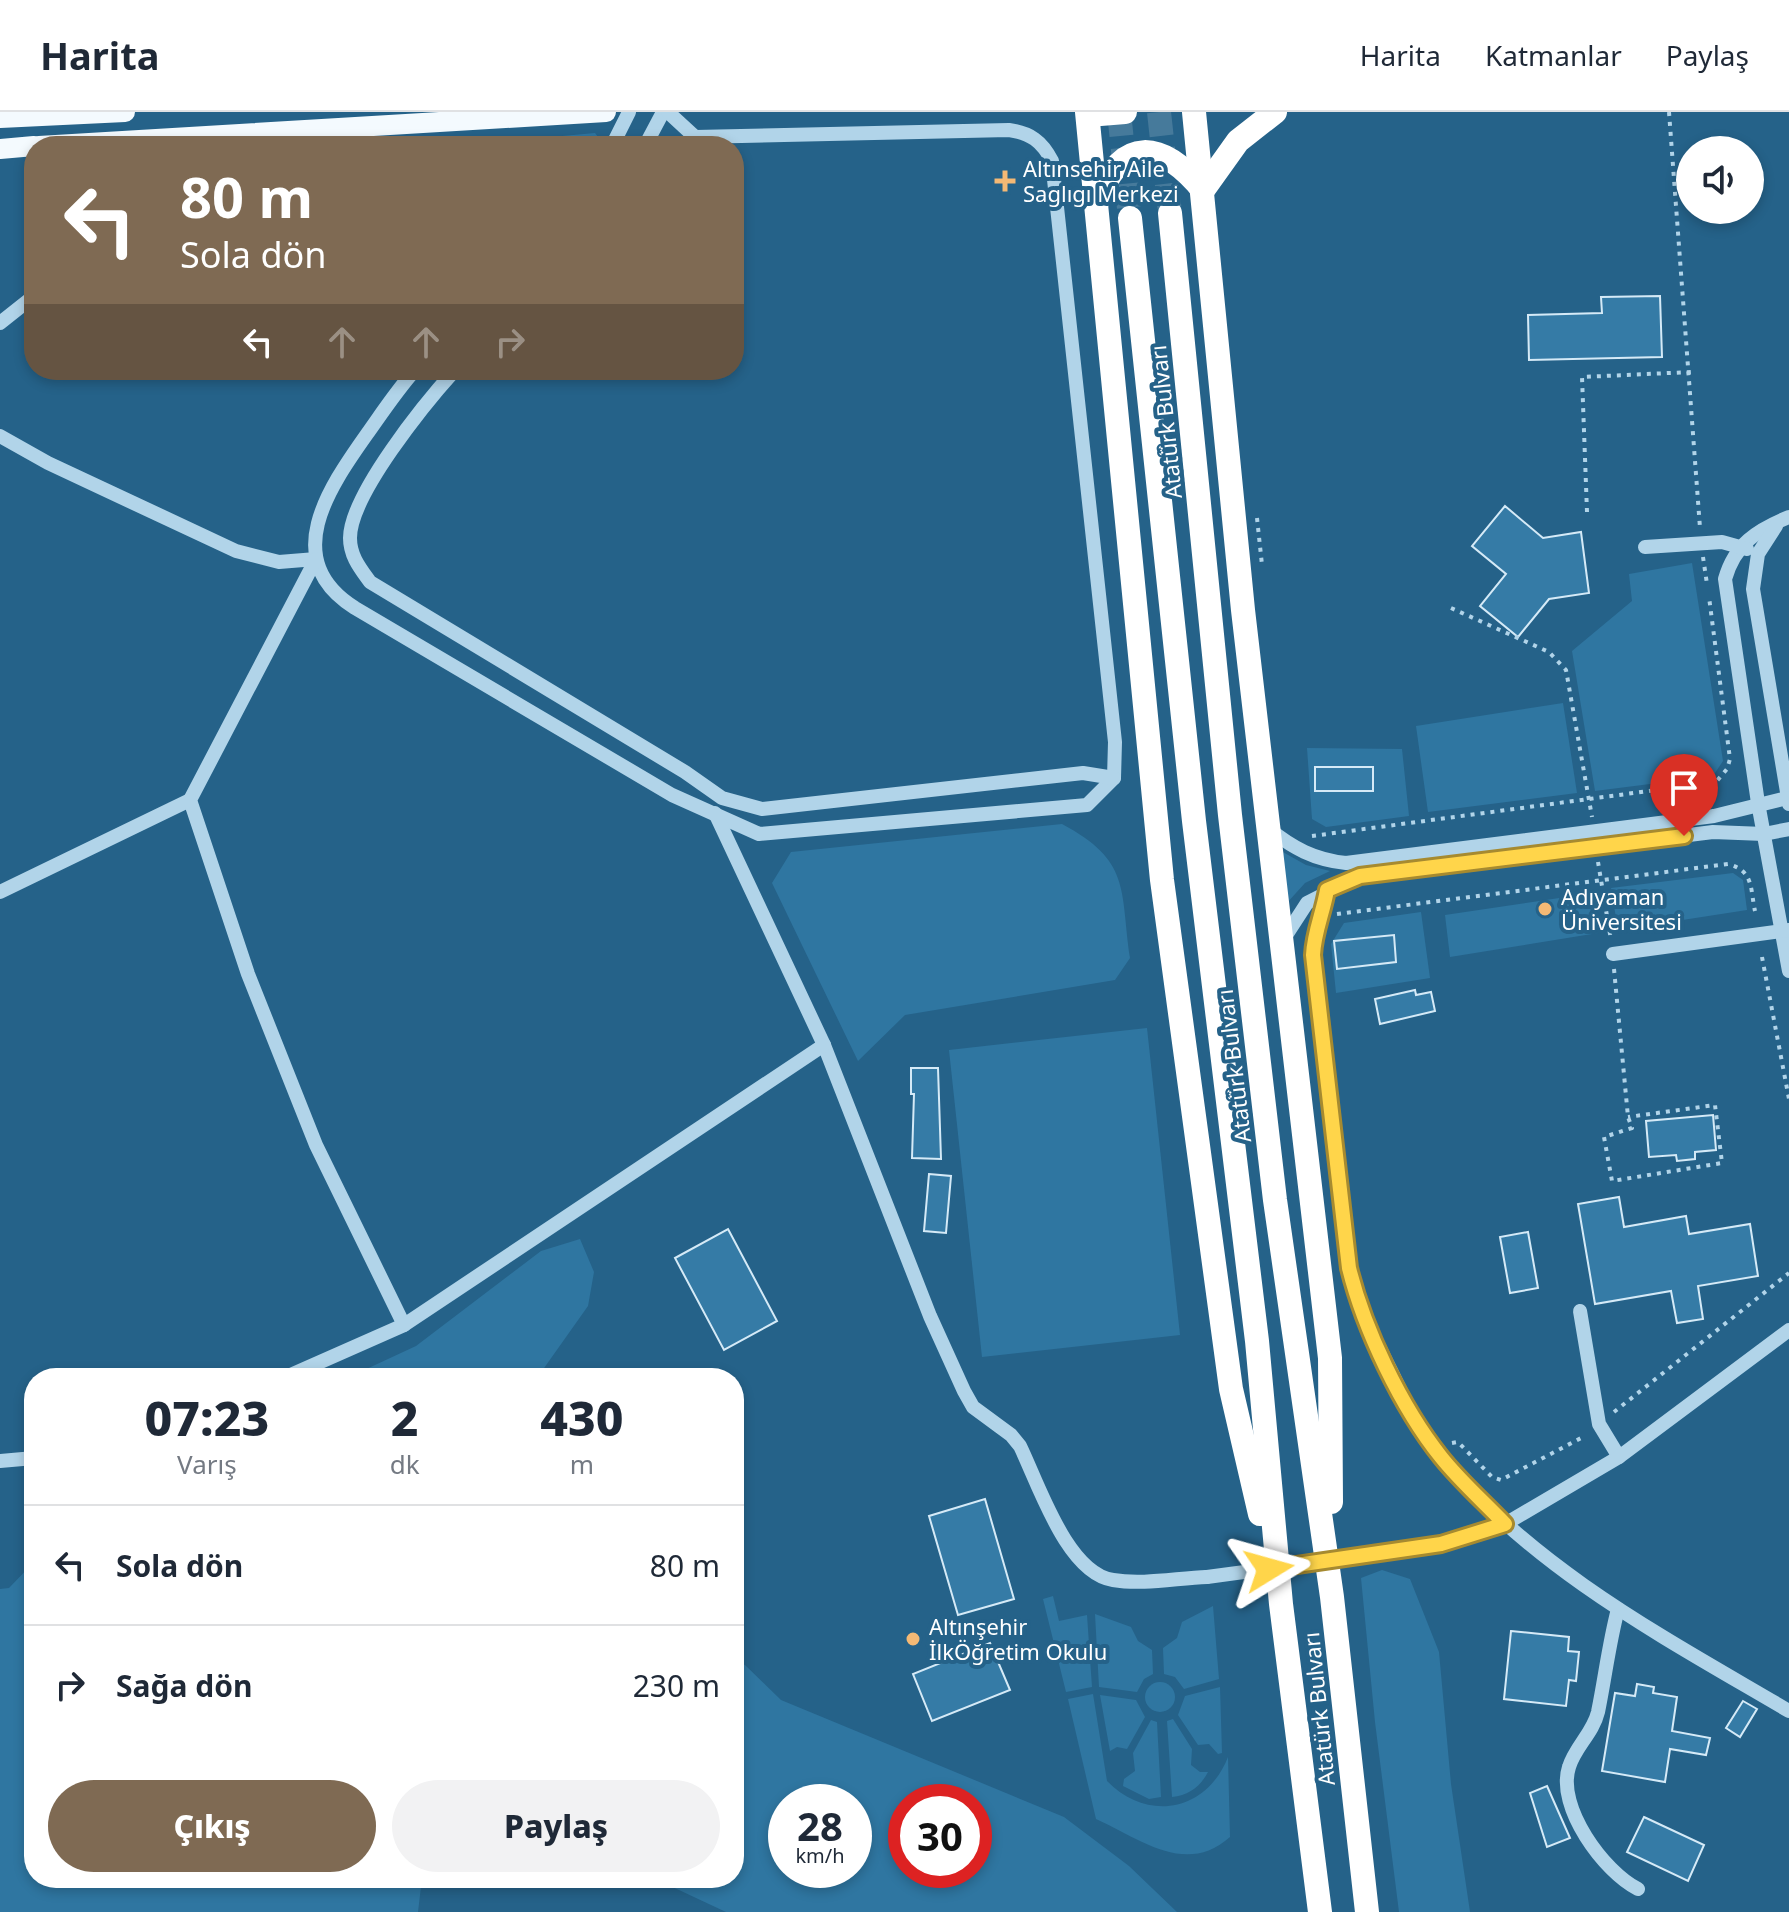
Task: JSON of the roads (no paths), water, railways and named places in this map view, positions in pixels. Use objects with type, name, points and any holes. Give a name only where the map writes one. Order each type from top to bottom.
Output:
[{"type":"highway","points":[[1125,112],[1086,113],[1162,880],[1231,1389],[1281,1604]]},
{"type":"highway","points":[[1194,112],[1268,828],[1330,1358],[1332,1597]]},
{"type":"highway","points":[[1203,190],[1238,141],[1275,112]]},
{"type":"highway","points":[[1095,208],[1113,169],[1125,159],[1144,153],[1164,155],[1177,162],[1203,190]]},
{"type":"highway","name":"Atatürk Bulvarı","points":[[1170,213],[1243,923],[1275,1200],[1332,1597],[1367,1912]]},
{"type":"highway","name":"Atatürk Bulvarı","points":[[1130,218],[1194,821],[1257,1341],[1281,1604],[1320,1912]]},
{"type":"main road","points":[[0,118],[125,112]]},
{"type":"main road","points":[[234,136],[606,112]]},
{"type":"main road","points":[[0,149],[24,147]]},
{"type":"street","points":[[617,136],[629,112]]},
{"type":"street","points":[[651,136],[666,112],[694,136]]},
{"type":"street","points":[[408,380],[350,458],[326,499],[315,532],[316,559],[326,585],[355,608],[672,795],[759,834],[1087,805],[1114,778],[1115,742],[1073,340],[1052,161],[1046,149],[1023,132],[1009,130],[740,136]]},
{"type":"street","points":[[0,323],[24,304]]},
{"type":"street","points":[[446,380],[377,473],[356,511],[349,537],[354,561],[370,582],[685,772],[722,798],[762,809],[1083,773],[1114,778]]},
{"type":"street","points":[[0,436],[48,463],[236,551],[279,562],[316,559]]},
{"type":"street","points":[[1268,828],[1286,843],[1314,857],[1346,863],[1714,816],[1758,803],[1788,802],[1754,596],[1758,554],[1786,519]]},
{"type":"street","points":[[1786,519],[1752,535],[1741,546],[1725,579],[1758,803],[1785,930],[1789,971]]},
{"type":"street","points":[[1645,547],[1701,543],[1741,546],[1758,554]]},
{"type":"street","points":[[0,892],[190,800],[316,559]]},
{"type":"street","points":[[714,815],[722,798]]},
{"type":"street","points":[[190,800],[248,974],[316,1145],[404,1325]]},
{"type":"street","points":[[714,815],[824,1045],[964,1391],[973,1407],[1011,1435],[1020,1446],[1071,1551],[1084,1567],[1111,1580],[1207,1577],[1393,1552],[1441,1544],[1505,1524],[1619,1457],[1789,1330]]},
{"type":"street","points":[[1281,944],[1307,903],[1327,890],[1360,876],[1713,832],[1764,834],[1789,829]]},
{"type":"street","points":[[1327,890],[1323,913],[1314,932],[1313,955],[1349,1268],[1358,1306],[1413,1415],[1435,1448],[1505,1524],[1581,1586],[1789,1711]]},
{"type":"street","points":[[1613,954],[1785,930]]},
{"type":"street","points":[[307,1368],[404,1325],[824,1045]]},
{"type":"street","points":[[1580,1311],[1599,1424],[1619,1457]]},
{"type":"street","points":[[0,1461],[24,1459]]},
{"type":"street","points":[[1618,1609],[1597,1716],[1572,1758],[1567,1788],[1598,1855],[1619,1878],[1638,1889]]},
{"type":"tunnel","points":[[1119,112],[1130,218]]},
{"type":"tunnel","points":[[1159,112],[1170,213]]},
{"type":"place","name":"Altınsehir Aile Saglıgı Merkezi","points":[[1005,181]]},
{"type":"place","name":"Adıyaman Üniversitesi","points":[[1545,909]]},
{"type":"place","name":"Altınşehir İlkÖğretim Okulu","points":[[913,1639]]}]
